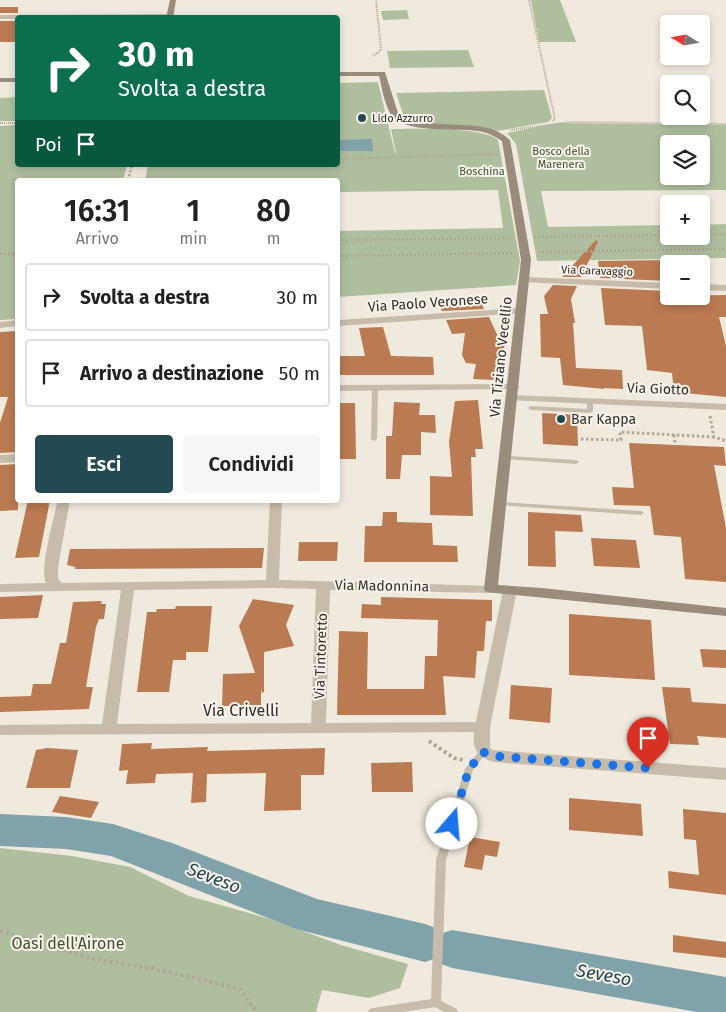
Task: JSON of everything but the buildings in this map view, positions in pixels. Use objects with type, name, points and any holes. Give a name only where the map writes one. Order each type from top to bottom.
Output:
[{"type":"street","points":[[169,15],[173,0]]},
{"type":"street","points":[[0,17],[15,17]]},
{"type":"street","points":[[340,74],[379,73],[384,78],[394,114],[398,118],[420,125],[477,130],[495,134],[506,140],[509,154]]},
{"type":"street","points":[[0,80],[15,80]]},
{"type":"street","name":"Via Tiziano Vecellio","points":[[491,589],[526,260],[509,154]]},
{"type":"street","name":"Via Caravaggio","points":[[525,280],[660,286]]},
{"type":"street","points":[[710,287],[726,288]]},
{"type":"street","name":"Via Paolo Veronese","points":[[340,324],[521,310]]},
{"type":"street","points":[[0,325],[15,323]]},
{"type":"street","name":"Via Giotto","points":[[340,388],[513,393],[590,402],[726,406]]},
{"type":"street","points":[[0,459],[15,458]]},
{"type":"street","points":[[55,583],[64,503]]},
{"type":"street","points":[[272,584],[276,503]]},
{"type":"street","name":"Via Madonnina","points":[[0,588],[36,588],[55,583],[128,586],[272,584],[491,589],[726,612]]},
{"type":"street","name":"Via Tintoretto","points":[[318,727],[323,585]]},
{"type":"street","points":[[109,728],[128,586]]},
{"type":"street","points":[[510,590],[482,728],[478,758],[493,756],[726,774]]},
{"type":"street","name":"Via Crivelli","points":[[0,730],[318,727],[482,728]]},
{"type":"lane","points":[[374,439],[375,388]]},
{"type":"lane","name":"Via Giotto","points":[[531,408],[590,411],[590,402]]},
{"type":"lane","points":[[506,458],[576,462]]},
{"type":"lane","points":[[501,504],[641,513]]},
{"type":"lane","points":[[436,1003],[441,860],[478,758]]},
{"type":"lane","points":[[373,1012],[436,1003],[453,1012]]},
{"type":"path","points":[[373,56],[381,50],[376,0]]},
{"type":"path","points":[[529,0],[555,120],[551,123]]},
{"type":"path","points":[[0,123],[15,123]]},
{"type":"path","points":[[495,134],[551,123],[726,124]]},
{"type":"path","points":[[340,158],[509,154]]},
{"type":"path","points":[[340,240],[523,234],[660,235]]},
{"type":"path","points":[[710,234],[726,234]]},
{"type":"path","points":[[0,254],[13,254],[15,258]]},
{"type":"path","points":[[708,406],[714,436]]},
{"type":"path","points":[[581,439],[621,440],[620,432],[714,436],[726,441]]},
{"type":"path","points":[[674,435],[675,443]]},
{"type":"path","points":[[423,737],[454,758],[478,758]]},
{"type":"path","points":[[0,931],[89,958],[161,970],[240,989],[257,1012]]},
{"type":"green space","points":[[531,0],[560,0],[576,42],[539,42]]},
{"type":"green space","points":[[407,10],[409,19],[383,20],[381,11]]},
{"type":"green space","points":[[468,50],[474,67],[390,68],[387,51]]},
{"type":"green space","name":"Boschina","points":[[378,82],[395,153],[391,129],[463,130],[478,132],[498,140],[520,261],[516,285],[340,297],[340,231],[503,228],[498,190],[340,192],[340,178],[145,178],[148,167],[340,167],[340,83]]},
{"type":"green space","points":[[544,90],[552,118],[548,122],[497,131],[422,123],[404,117],[396,93]]},
{"type":"green space","points":[[15,97],[15,121],[0,121],[0,98]]},
{"type":"green space","name":"Bosco della Marenera","points":[[558,123],[726,125],[726,190],[541,191],[548,227],[660,225],[660,245],[710,245],[710,225],[726,224],[726,258],[710,258],[710,255],[660,255],[660,259],[537,261],[516,144],[507,133]]},
{"type":"green space","points":[[15,125],[15,167],[126,167],[124,178],[15,178],[15,319],[0,320],[0,126]]},
{"type":"green space","name":"Oasi dell'Airone","points":[[0,848],[72,856],[130,867],[189,896],[270,919],[341,945],[408,964],[400,988],[369,998],[322,990],[316,1012],[0,1012]]},
{"type":"water","points":[[372,139],[373,151],[340,151],[340,140]]},
{"type":"waterway","name":"Seveso","points":[[0,830],[66,833],[113,840],[157,855],[312,916],[425,943]]},
{"type":"waterway","name":"Seveso","points":[[452,949],[726,997]]},
{"type":"place","name":"Lido Azzurro","points":[[362,118]]},
{"type":"place","name":"Bar Kappa","points":[[561,419]]},
{"type":"route","points":[[452,824],[469,769],[483,752],[493,756],[648,768]]}]
